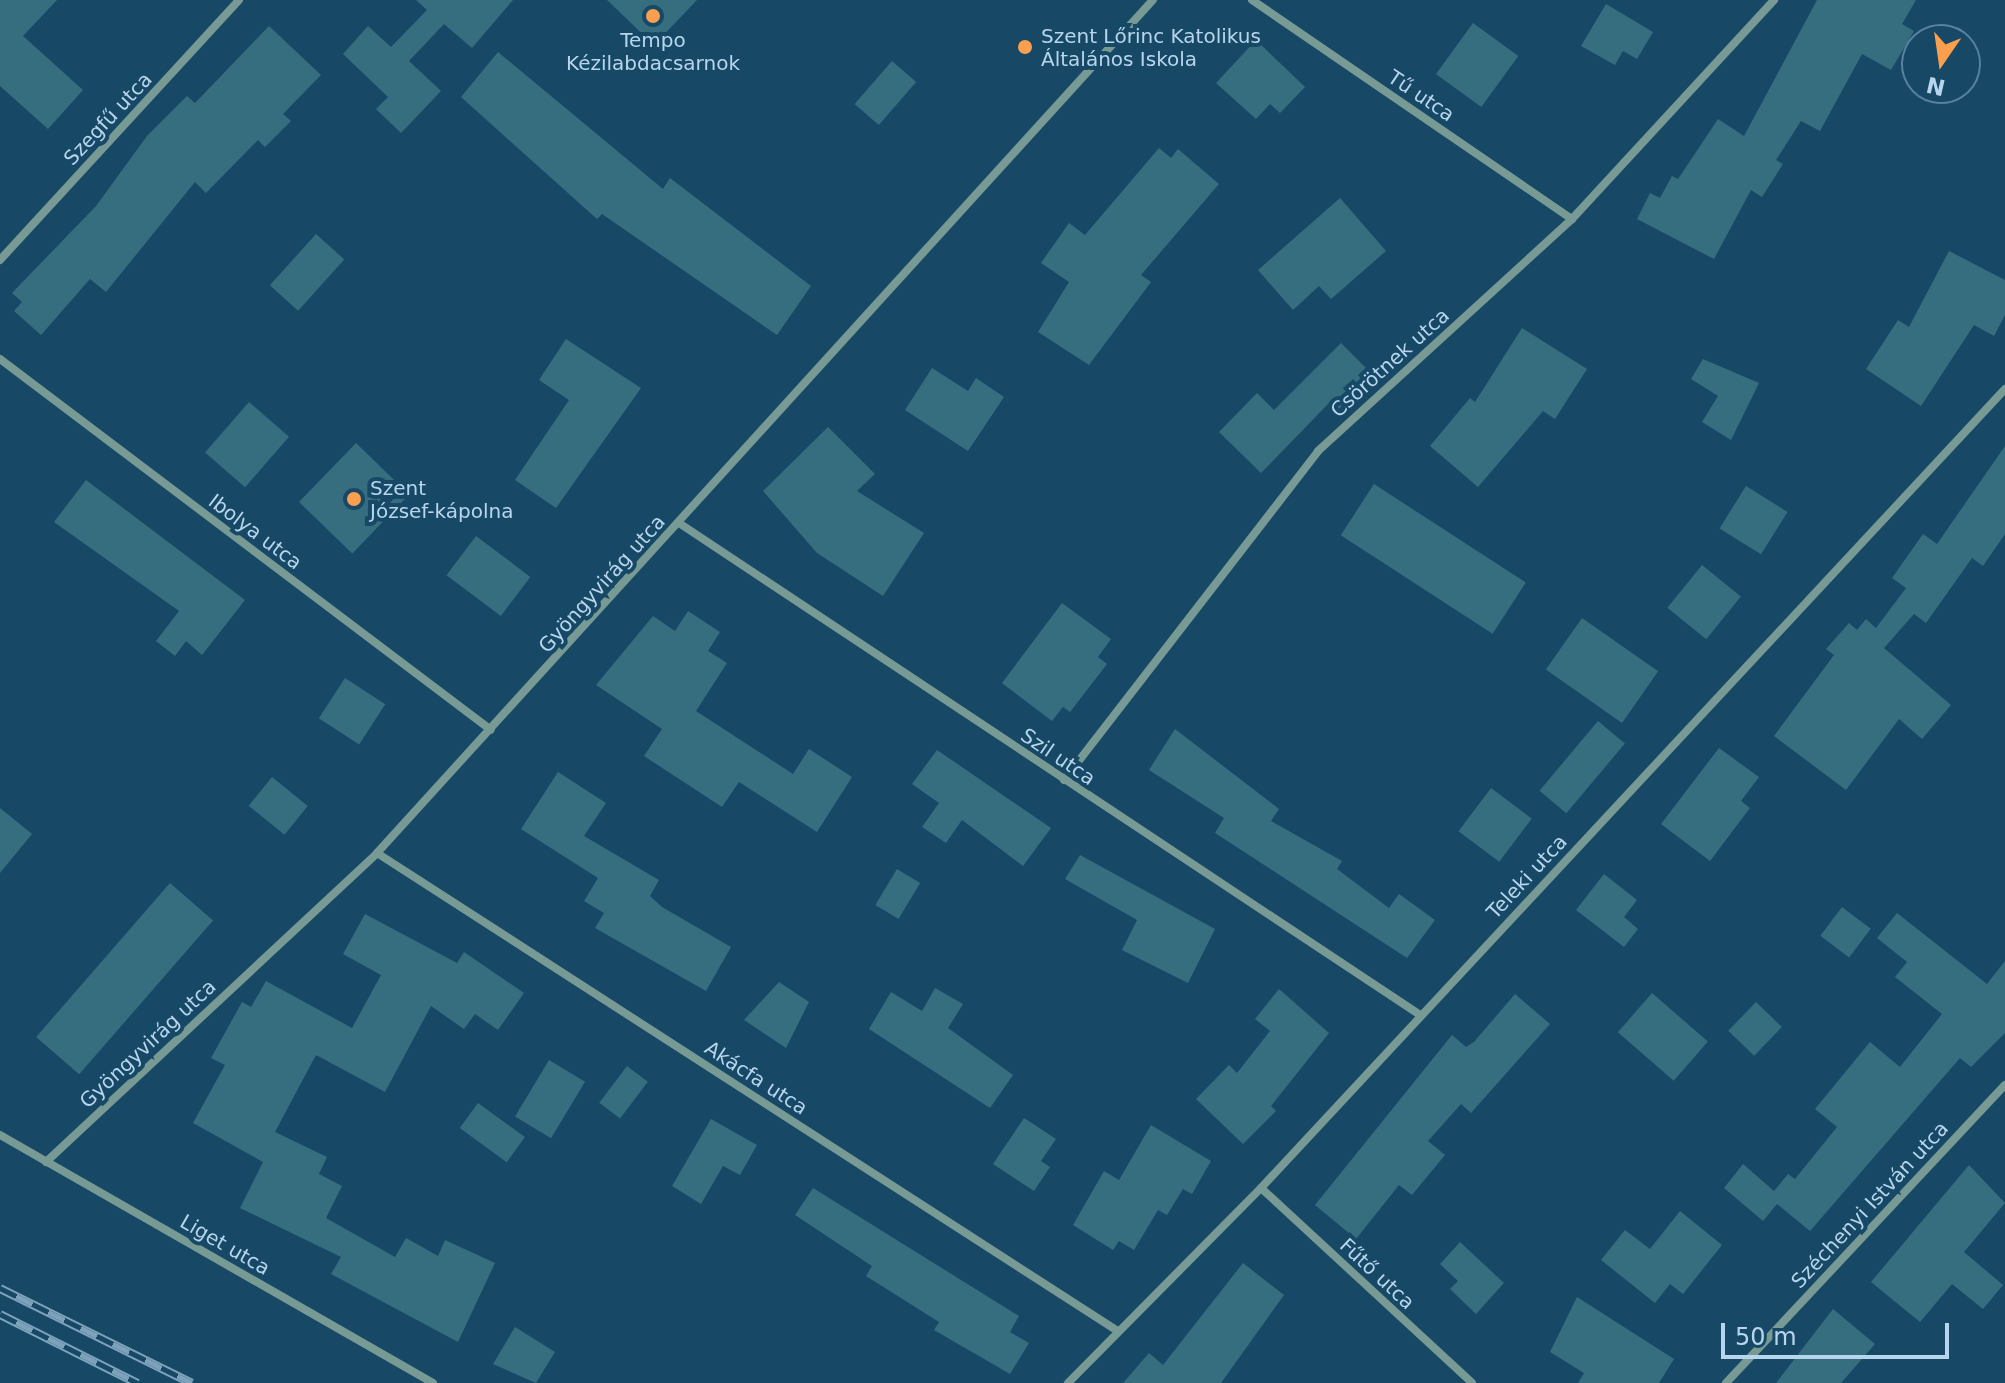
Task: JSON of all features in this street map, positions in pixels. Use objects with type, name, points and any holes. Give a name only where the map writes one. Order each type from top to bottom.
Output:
[{"type":"street","name":"Szegfű utca","points":[[0,260],[239,0]]},
{"type":"street","name":"Gyöngyvirág utca","points":[[46,1162],[377,853],[1153,0]]},
{"type":"street","name":"Tű utca","points":[[1252,0],[1572,219]]},
{"type":"street","name":"Csörötnek utca","points":[[1064,780],[1318,451],[1572,219],[1774,0]]},
{"type":"street","name":"Ibolya utca","points":[[0,359],[491,730]]},
{"type":"street","name":"Teleki utca","points":[[1068,1383],[1116,1330],[1261,1188],[2005,389]]},
{"type":"street","name":"Szil utca","points":[[679,523],[1420,1015]]},
{"type":"street","name":"Akácfa utca","points":[[377,853],[1116,1330]]},
{"type":"street","name":"Széchenyi István utca","points":[[1726,1383],[2005,1085]]},
{"type":"street","name":"Liget utca","points":[[0,1135],[433,1383]]},
{"type":"street","name":"Fűtő utca","points":[[1261,1188],[1472,1383]]},
{"type":"building","points":[[0,0],[57,0],[23,36],[83,90],[48,129],[0,86]]},
{"type":"building","points":[[416,0],[513,0],[472,48],[444,24],[409,61],[441,91],[401,133],[376,109],[388,97],[343,54],[368,26],[391,47],[427,10]]},
{"type":"building","name":"Tempo Kézilabdacsarnok","points":[[607,0],[697,0],[654,45]]},
{"type":"building","points":[[1817,0],[1916,0],[1901,24],[1901,53],[1891,70],[1862,54],[1820,131],[1801,121],[1776,160],[1783,164],[1762,197],[1751,190],[1714,259],[1637,219],[1650,193],[1660,198],[1672,176],[1678,179],[1718,119],[1744,136]]},
{"type":"building","points":[[1606,4],[1653,32],[1637,59],[1623,51],[1615,65],[1581,46]]},
{"type":"building","points":[[1473,23],[1518,56],[1481,107],[1436,74]]},
{"type":"building","points":[[269,26],[321,75],[283,114],[291,121],[265,147],[258,140],[206,193],[195,182],[106,292],[90,279],[41,335],[14,311],[22,302],[12,293],[96,206],[147,136],[187,96],[195,103]]},
{"type":"building","points":[[1256,40],[1305,87],[1280,113],[1270,104],[1256,119],[1216,83]]},
{"type":"building","points":[[498,52],[663,189],[670,178],[811,286],[777,335],[602,214],[597,219],[461,97]]},
{"type":"building","points":[[892,61],[916,82],[879,125],[855,104]]},
{"type":"building","points":[[1159,148],[1171,158],[1178,149],[1219,184],[1141,275],[1151,282],[1089,365],[1038,332],[1069,282],[1041,263],[1069,223],[1085,235]]},
{"type":"building","points":[[1340,198],[1386,251],[1331,299],[1319,286],[1293,310],[1258,270]]},
{"type":"building","points":[[316,234],[344,259],[298,311],[270,285]]},
{"type":"building","points":[[1949,251],[2005,280],[2005,315],[1994,336],[1974,325],[1921,406],[1866,369],[1898,320],[1909,327]]},
{"type":"building","points":[[1522,328],[1587,369],[1555,419],[1543,411],[1478,487],[1430,446],[1470,398],[1475,402]]},
{"type":"building","points":[[566,339],[641,388],[556,508],[515,480],[569,400],[539,380]]},
{"type":"building","points":[[1341,343],[1373,375],[1338,410],[1330,402],[1261,473],[1219,432],[1257,393],[1274,410]]},
{"type":"building","points":[[1703,359],[1759,383],[1731,440],[1702,422],[1718,396],[1691,379]]},
{"type":"building","points":[[932,368],[968,391],[976,378],[1004,397],[968,451],[905,410]]},
{"type":"building","points":[[249,402],[289,437],[245,487],[205,453]]},
{"type":"building","points":[[828,427],[875,474],[857,491],[924,533],[883,596],[817,553],[763,491]]},
{"type":"building","name":"Szent József-kápolna","points":[[356,443],[409,494],[352,553],[299,502]]},
{"type":"building","points":[[2005,446],[2005,534],[1983,566],[1972,558],[1926,623],[1914,614],[1884,648],[1951,705],[1922,739],[1899,719],[1846,790],[1774,736],[1834,655],[1826,649],[1849,623],[1857,630],[1866,619],[1876,628],[1906,588],[1892,578],[1923,534],[1937,544]]},
{"type":"building","points":[[86,480],[245,600],[202,655],[186,641],[175,656],[156,641],[179,611],[54,522]]},
{"type":"building","points":[[1374,484],[1526,583],[1493,634],[1341,535]]},
{"type":"building","points":[[1746,486],[1788,512],[1761,554],[1720,528]]},
{"type":"building","points":[[476,536],[530,577],[501,616],[447,575]]},
{"type":"building","points":[[1702,565],[1741,596],[1706,639],[1667,608]]},
{"type":"building","points":[[1062,603],[1111,639],[1098,657],[1107,664],[1070,712],[1063,707],[1052,721],[1002,683]]},
{"type":"building","points":[[688,611],[720,632],[708,651],[727,663],[696,711],[793,774],[809,749],[852,777],[817,832],[739,782],[722,807],[644,756],[662,729],[596,685],[653,616],[675,631]]},
{"type":"building","points":[[1582,618],[1658,671],[1622,723],[1546,670]]},
{"type":"building","points":[[345,678],[385,704],[359,744],[319,718]]},
{"type":"building","points":[[1598,721],[1625,743],[1566,813],[1540,791]]},
{"type":"building","points":[[1175,729],[1279,809],[1271,821],[1342,861],[1337,869],[1389,908],[1399,894],[1435,920],[1407,958],[1215,833],[1224,818],[1149,770]]},
{"type":"building","points":[[1719,748],[1759,777],[1741,801],[1750,808],[1710,861],[1661,824]]},
{"type":"building","points":[[937,750],[1051,828],[1023,866],[962,820],[946,843],[922,827],[939,803],[912,784]]},
{"type":"building","points":[[558,772],[606,803],[584,836],[659,880],[650,896],[662,907],[731,947],[706,991],[595,928],[604,913],[584,901],[598,878],[521,829]]},
{"type":"building","points":[[272,777],[308,806],[284,835],[249,806]]},
{"type":"building","points":[[1491,788],[1532,819],[1499,862],[1459,831]]},
{"type":"building","points":[[0,808],[32,834],[0,873]]},
{"type":"building","points":[[1080,855],[1215,929],[1188,983],[1122,950],[1137,920],[1065,879]]},
{"type":"building","points":[[897,869],[920,883],[899,919],[875,905]]},
{"type":"building","points":[[1604,874],[1637,900],[1624,917],[1638,929],[1624,947],[1576,910]]},
{"type":"building","points":[[170,883],[213,920],[79,1074],[36,1037]]},
{"type":"building","points":[[1842,907],[1871,929],[1849,957],[1820,936]]},
{"type":"building","points":[[1897,913],[1987,984],[2005,961],[2005,1033],[1971,1067],[1960,1058],[1810,1231],[1777,1204],[1763,1221],[1724,1188],[1743,1164],[1774,1191],[1788,1174],[1795,1179],[1837,1127],[1815,1109],[1870,1042],[1900,1067],[1942,1014],[1895,977],[1907,962],[1877,938]]},
{"type":"building","points":[[365,914],[457,963],[464,952],[524,993],[498,1030],[475,1014],[464,1029],[431,1006],[385,1092],[316,1055],[275,1132],[327,1157],[319,1174],[342,1186],[326,1218],[395,1257],[406,1238],[438,1256],[445,1240],[495,1263],[458,1342],[331,1274],[341,1257],[240,1208],[263,1162],[193,1123],[225,1065],[211,1058],[242,1002],[251,1007],[266,981],[352,1028],[381,975],[343,954]]},
{"type":"building","points":[[779,982],[809,1002],[786,1048],[744,1020]]},
{"type":"building","points":[[935,988],[963,1004],[948,1028],[1013,1075],[990,1108],[869,1029],[891,992],[922,1011]]},
{"type":"building","points":[[1279,989],[1329,1033],[1271,1106],[1276,1111],[1243,1144],[1196,1099],[1229,1065],[1237,1073],[1270,1031],[1255,1019]]},
{"type":"building","points":[[1652,993],[1708,1042],[1674,1081],[1618,1032]]},
{"type":"building","points":[[1515,994],[1550,1024],[1471,1113],[1461,1104],[1428,1141],[1445,1155],[1412,1195],[1399,1185],[1356,1239],[1315,1205],[1452,1035],[1466,1047],[1474,1042]]},
{"type":"building","points":[[1756,1002],[1782,1027],[1754,1056],[1728,1031]]},
{"type":"building","points":[[549,1060],[585,1082],[551,1138],[515,1117]]},
{"type":"building","points":[[627,1066],[648,1082],[620,1118],[599,1103]]},
{"type":"building","points":[[478,1103],[525,1137],[507,1162],[460,1128]]},
{"type":"building","points":[[1024,1118],[1056,1139],[1041,1161],[1050,1167],[1034,1191],[993,1164]]},
{"type":"building","points":[[711,1119],[757,1145],[740,1175],[723,1166],[701,1204],[672,1186]]},
{"type":"building","points":[[1151,1125],[1211,1161],[1192,1194],[1183,1189],[1167,1215],[1158,1210],[1134,1250],[1119,1241],[1113,1250],[1073,1225],[1104,1171],[1119,1180]]},
{"type":"building","points":[[1969,1165],[2005,1203],[1964,1252],[2003,1285],[1983,1309],[1952,1284],[1920,1322],[1871,1282]]},
{"type":"building","points":[[813,1188],[1019,1316],[1010,1332],[1029,1343],[1010,1374],[934,1330],[939,1322],[866,1276],[872,1266],[795,1215]]},
{"type":"building","points":[[1680,1211],[1722,1245],[1683,1294],[1670,1284],[1655,1303],[1601,1260],[1625,1230],[1650,1249]]},
{"type":"building","points":[[1460,1242],[1504,1283],[1476,1314],[1450,1289],[1458,1281],[1440,1264]]},
{"type":"building","points":[[1243,1263],[1284,1295],[1221,1383],[1123,1383],[1149,1353],[1163,1365]]},
{"type":"building","points":[[1577,1297],[1674,1359],[1659,1383],[1578,1383],[1584,1373],[1550,1352]]},
{"type":"building","points":[[1833,1309],[1875,1344],[1841,1383],[1776,1383]]},
{"type":"building","points":[[515,1327],[555,1352],[536,1383],[493,1364]]},
{"type":"railway","points":[[0,1288],[192,1383]]},
{"type":"railway","points":[[0,1314],[138,1383]]},
{"type":"place","name":"Tempo Kézilabdacsarnok","points":[[653,16]]},
{"type":"place","name":"Szent Lőrinc Katolikus Általános Iskola","points":[[1025,47]]},
{"type":"place","name":"Szent József-kápolna","points":[[354,499]]}]
